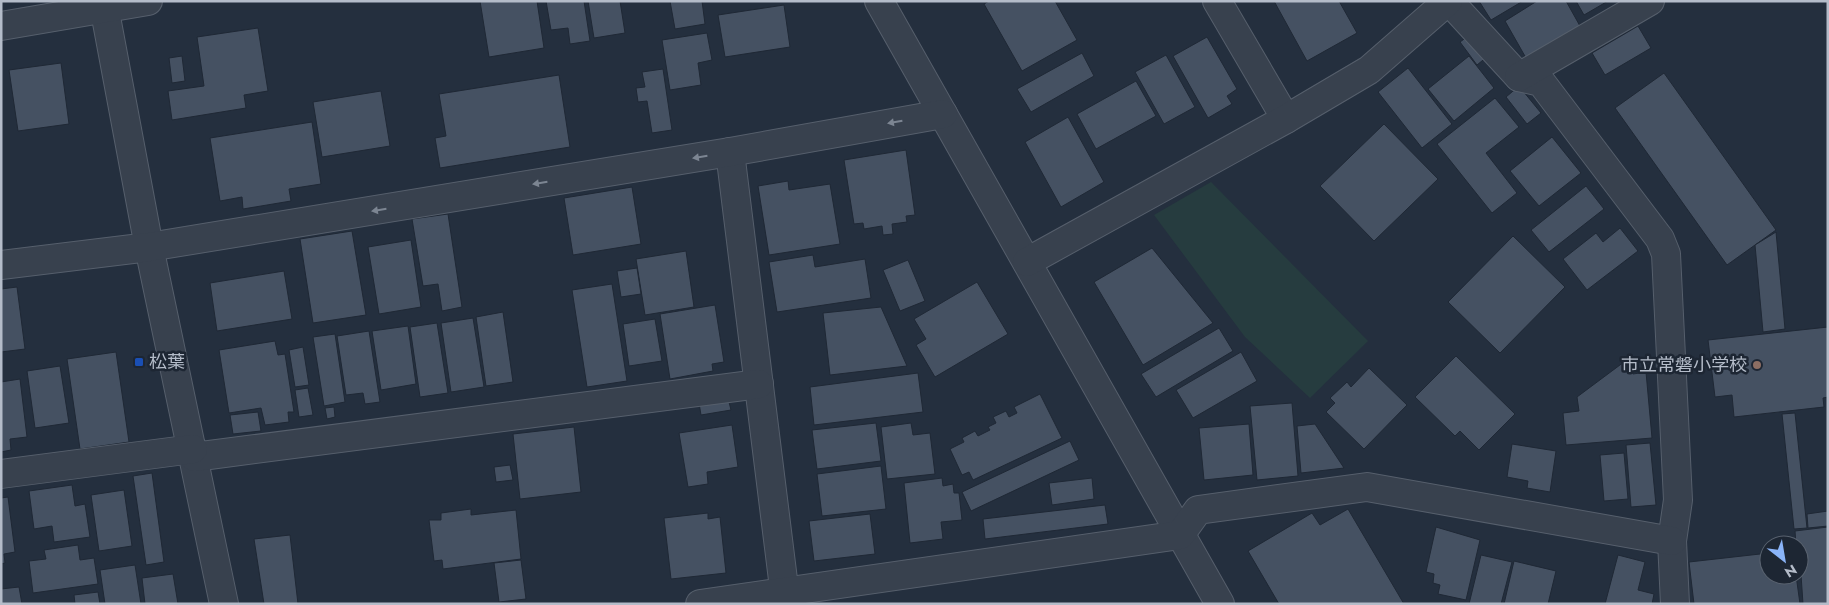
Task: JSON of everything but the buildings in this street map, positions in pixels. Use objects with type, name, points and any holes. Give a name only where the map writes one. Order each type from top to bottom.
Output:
[{"type":"street","points":[[1,26],[104,5],[148,1]]},
{"type":"street","points":[[879,1],[1220,604]]},
{"type":"street","points":[[1217,1],[1286,119]]},
{"type":"street","points":[[1027,262],[1286,119],[1368,70],[1449,1],[1520,77],[1541,82],[1660,239],[1666,254],[1678,500],[1672,541],[1676,604]]},
{"type":"street","points":[[1520,77],[1650,1]]},
{"type":"street","points":[[104,5],[149,247],[224,604]]},
{"type":"street","points":[[1,265],[149,247],[730,152],[943,114]]},
{"type":"street","points":[[730,152],[786,598]]},
{"type":"street","points":[[1,474],[193,453],[759,384]]},
{"type":"street","points":[[700,604],[786,598],[1180,535],[1198,510],[1367,487],[1672,541]]},
{"type":"green space","points":[[1211,182],[1368,341],[1310,398],[1245,337],[1154,215]]},
{"type":"place","name":"松葉","points":[[139,362]]},
{"type":"place","name":"市立常磐小学校","points":[[1757,365]]}]
